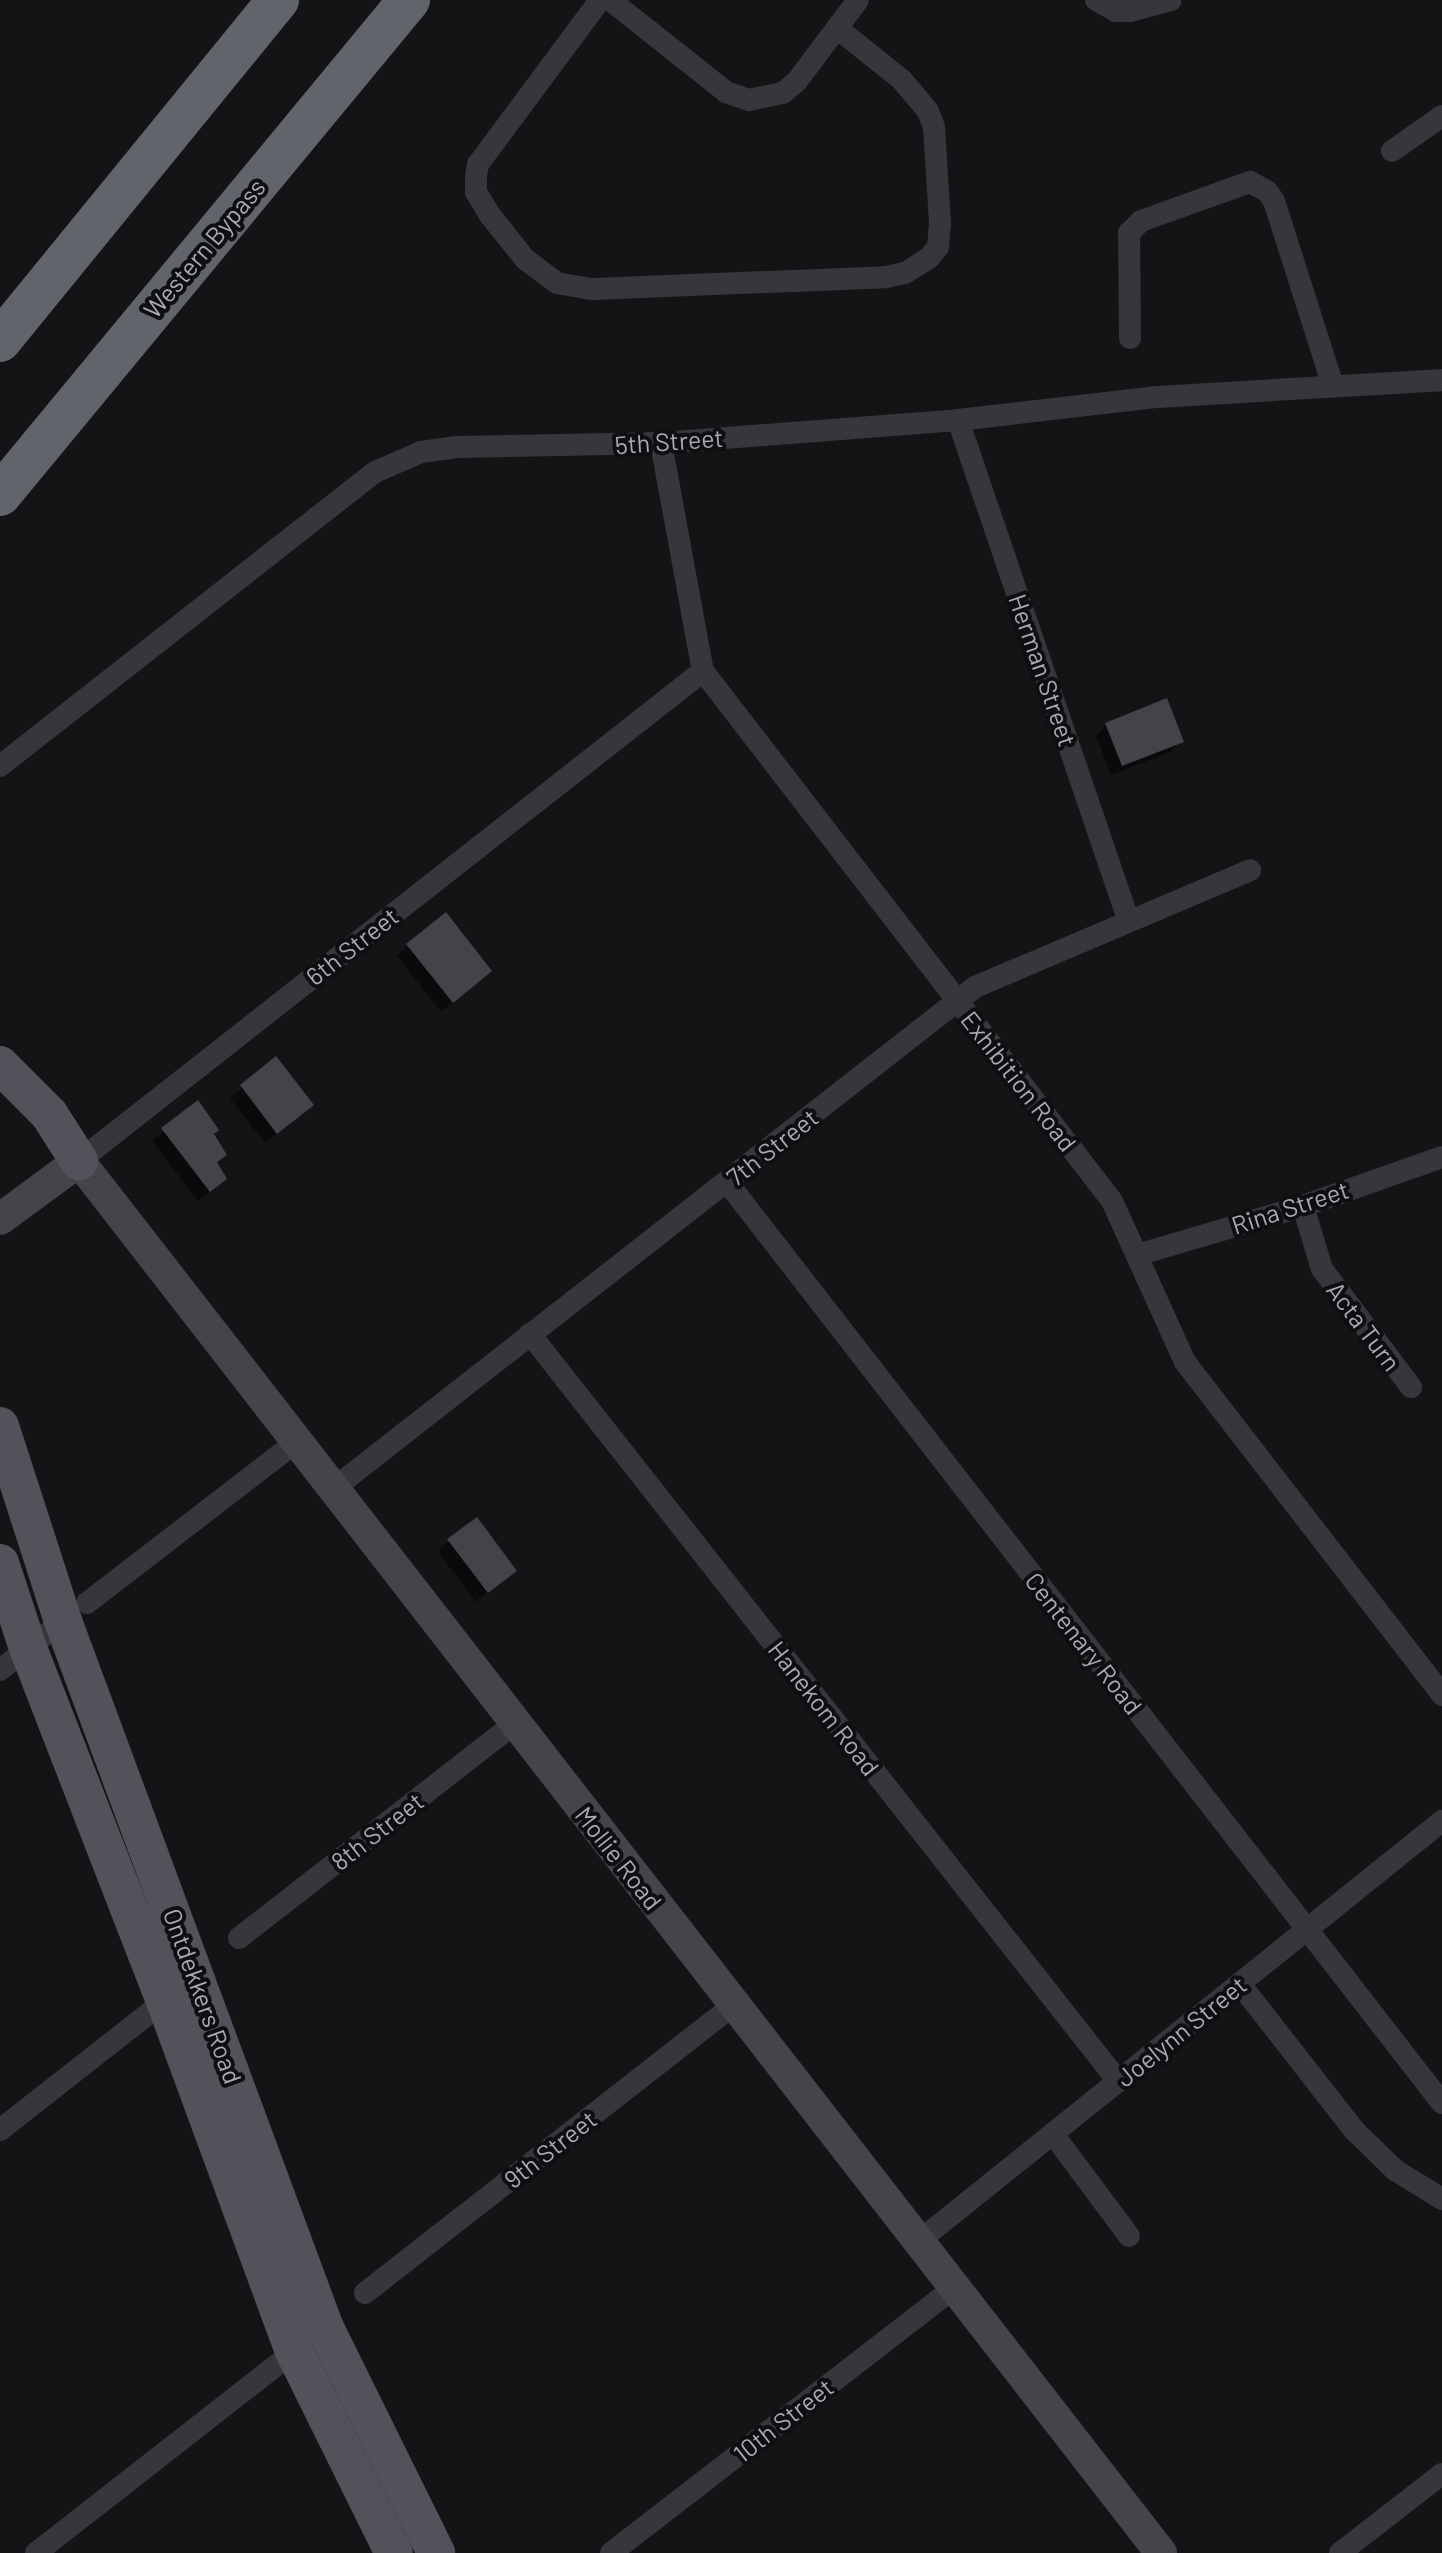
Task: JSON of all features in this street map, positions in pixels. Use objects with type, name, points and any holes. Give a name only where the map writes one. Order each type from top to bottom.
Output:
[{"type":"highway","points":[[0,341],[278,0]]},
{"type":"highway","name":"Western Bypass","points":[[0,495],[409,0]]},
{"type":"main road","points":[[0,1064],[49,1114],[79,1161]]},
{"type":"main road","name":"6th Street","points":[[0,1218],[79,1161]]},
{"type":"main road","name":"Mollie Road","points":[[79,1161],[294,1443],[1161,2553]]},
{"type":"main road","name":"Ontdekkers Road","points":[[0,1426],[75,1612],[197,1976],[325,2328],[436,2553]]},
{"type":"main road","name":"Ontdekkers Road","points":[[0,1563],[14,1659],[165,2000],[294,2351],[394,2553]]},
{"type":"street","points":[[600,0],[478,164],[476,177],[476,192],[489,214],[525,259],[557,284],[592,290],[886,276],[905,273],[929,258],[938,247],[940,222],[934,127],[928,111],[902,80],[837,28]]},
{"type":"street","points":[[610,0],[726,92],[749,100],[783,93],[858,0]]},
{"type":"street","points":[[1096,0],[1116,11],[1130,11],[1170,0]]},
{"type":"street","points":[[1392,151],[1442,116]]},
{"type":"street","points":[[1130,338],[1128,233],[1140,221],[1250,182],[1274,201],[1333,386]]},
{"type":"street","name":"5th Street","points":[[0,766],[392,462],[458,447],[661,443],[958,420],[1158,396],[1442,380]]},
{"type":"street","name":"Herman Street","points":[[958,420],[1128,920]]},
{"type":"street","name":"Exhibition Road","points":[[661,443],[703,671],[1112,1201],[1185,1362],[1442,1695]]},
{"type":"street","name":"6th Street","points":[[79,1161],[703,671]]},
{"type":"street","name":"7th Street","points":[[333,1489],[957,1001],[994,978],[1250,870]]},
{"type":"street","name":"Rina Street","points":[[1137,1255],[1303,1206],[1442,1156]]},
{"type":"street","name":"Centenary Road","points":[[728,1182],[1442,2103]]},
{"type":"street","name":"Acta Turn","points":[[1303,1206],[1322,1269],[1411,1387]]},
{"type":"street","name":"Hanekom Road","points":[[530,1334],[1118,2081]]},
{"type":"street","points":[[14,1659],[294,1443]]},
{"type":"street","name":"8th Street","points":[[239,1938],[514,1724]]},
{"type":"street","name":"Joelynn Street","points":[[920,2241],[1442,1821]]},
{"type":"street","points":[[0,2130],[197,1976]]},
{"type":"street","points":[[1240,1984],[1354,2131],[1395,2170],[1442,2199]]},
{"type":"street","name":"9th Street","points":[[365,2293],[734,2005]]},
{"type":"street","points":[[1053,2134],[1129,2236]]},
{"type":"street","name":"10th Street","points":[[611,2553],[955,2287]]},
{"type":"street","points":[[36,2553],[325,2328]]},
{"type":"street","points":[[1340,2553],[1438,2485]]},
{"type":"building","points":[[1167,698],[1184,742],[1122,766],[1105,723]]},
{"type":"building","points":[[446,912],[492,971],[453,1003],[406,944]]},
{"type":"building","points":[[276,1056],[314,1105],[277,1134],[240,1085]]},
{"type":"building","points":[[198,1100],[219,1130],[214,1134],[227,1155],[217,1162],[227,1179],[210,1192],[161,1128]]},
{"type":"building","points":[[477,1517],[517,1571],[488,1593],[447,1539]]}]
